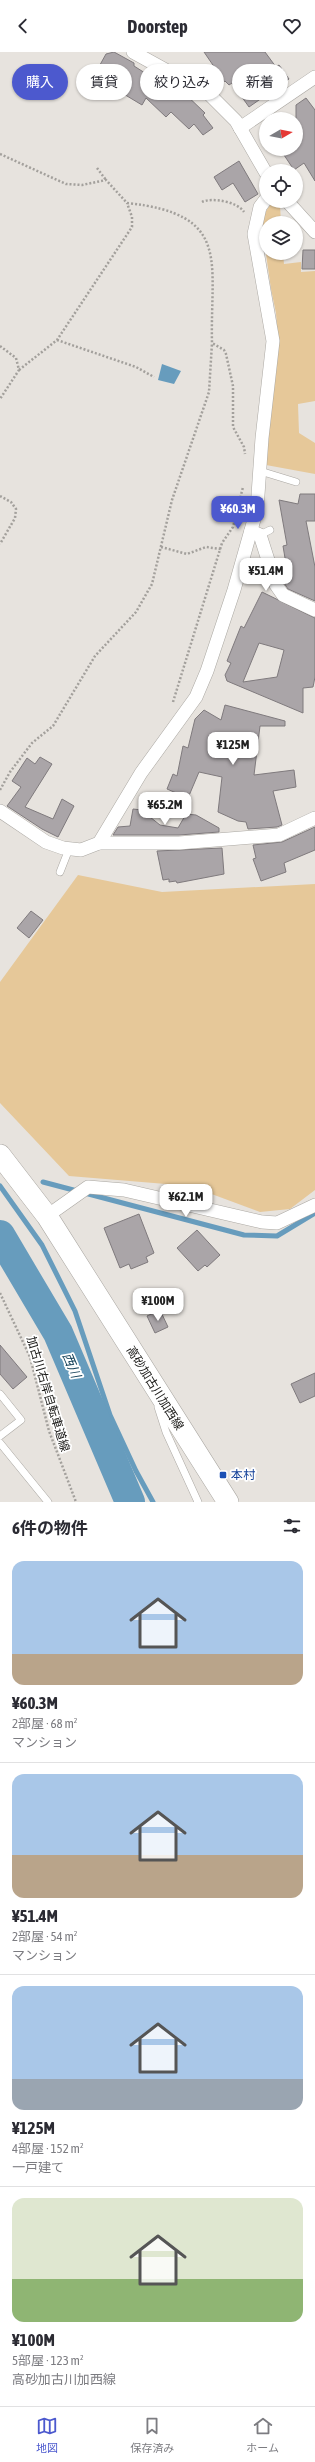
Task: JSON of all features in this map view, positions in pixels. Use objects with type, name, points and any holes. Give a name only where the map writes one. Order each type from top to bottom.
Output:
[{"type":"main road","name":"高砂加古川加西線","points":[[0,1155],[47,1216],[228,1502]]},
{"type":"street","points":[[133,52],[209,94],[240,128],[261,164]]},
{"type":"street","points":[[240,128],[315,77]]},
{"type":"street","points":[[260,208],[254,234],[273,341],[257,509],[260,532],[276,585],[283,595],[294,602],[315,610]]},
{"type":"street","points":[[294,208],[313,226]]},
{"type":"street","points":[[99,844],[141,773],[196,697],[260,532]]},
{"type":"street","points":[[0,811],[46,842],[69,849],[81,850],[99,844],[179,843],[279,835],[315,818]]},
{"type":"street","points":[[47,1216],[88,1187],[124,1190],[262,1222],[277,1223],[315,1205]]},
{"type":"lane","points":[[260,471],[296,482]]},
{"type":"lane","points":[[60,872],[69,849]]},
{"type":"lane","points":[[149,1377],[166,1432],[198,1502]]},
{"type":"lane","points":[[0,1394],[21,1420],[0,1436]]},
{"type":"lane","points":[[0,1443],[48,1502]]},
{"type":"path","points":[[0,154],[66,184],[82,185],[106,180]]},
{"type":"path","points":[[0,399],[19,370],[57,340],[132,227],[132,217],[127,203],[97,168]]},
{"type":"path","points":[[202,202],[208,199],[242,207],[254,234]]},
{"type":"path","points":[[0,790],[10,772],[32,743],[53,726],[95,656],[136,612],[152,584],[179,477],[210,392],[212,343],[211,329],[214,280],[208,246],[196,224],[184,216],[146,205],[127,203]]},
{"type":"path","points":[[57,340],[136,367],[154,377]]},
{"type":"path","points":[[212,343],[224,350],[226,354],[233,386],[233,427],[244,447],[244,461]]},
{"type":"path","points":[[0,346],[16,358],[19,370]]},
{"type":"path","points":[[173,704],[189,647],[195,636],[222,543],[233,527],[243,483]]},
{"type":"path","points":[[0,496],[11,502],[16,509],[14,518],[0,544]]},
{"type":"path","points":[[161,547],[187,554],[206,547],[221,549]]},
{"type":"path","name":"加古川右岸自転車道線","points":[[0,1293],[30,1357],[49,1432],[76,1502]]},
{"type":"shaded area","points":[[268,208],[280,208],[281,216],[263,216]]},
{"type":"shaded area","points":[[267,260],[284,260],[284,264],[301,262],[301,272],[315,271],[315,401],[298,404],[299,433],[315,443],[315,474],[266,465],[278,341],[276,313]]},
{"type":"shaded area","points":[[78,875],[162,892],[315,884],[315,1190],[290,1209],[260,1212],[190,1186],[69,1176],[0,1103],[0,982]]},
{"type":"water","points":[[162,364],[181,371],[174,384],[158,380]]},
{"type":"building","points":[[114,52],[134,63],[134,66],[140,70],[140,100],[145,100],[142,105],[132,99],[132,64],[100,64],[106,54]]},
{"type":"building","points":[[204,52],[265,52],[274,64],[232,64],[232,83],[229,85],[224,82],[224,64],[212,64]]},
{"type":"building","points":[[306,98],[315,110],[315,181],[304,163],[290,164],[285,156],[303,156],[303,112],[296,112],[296,105]]},
{"type":"building","points":[[148,100],[191,100],[205,113],[203,115],[213,128],[203,135],[194,124],[189,129],[171,112],[166,117]]},
{"type":"building","points":[[244,100],[259,100],[249,107]]},
{"type":"building","points":[[239,161],[258,194],[245,202],[233,183],[222,190],[214,177]]},
{"type":"building","points":[[303,250],[315,250],[315,269],[302,269]]},
{"type":"building","points":[[300,494],[315,494],[315,521],[306,521],[315,567],[315,601],[288,589],[284,583],[289,582],[283,546],[287,545],[279,500],[298,504]]},
{"type":"building","points":[[262,592],[315,618],[315,677],[313,687],[303,688],[303,713],[227,681],[225,675],[231,663],[227,661],[241,626],[244,628]],"holes":[[[259,643],[284,650],[277,677],[243,682]]]},
{"type":"building","points":[[225,705],[285,721],[285,726],[260,726],[254,775],[294,770],[296,787],[273,791],[282,825],[277,827],[248,829],[246,822],[238,821],[218,812],[222,777],[199,772],[188,798],[167,789],[173,774],[177,776],[183,746],[188,748],[195,719],[204,710],[221,720]]},
{"type":"building","points":[[40,757],[52,764],[25,807],[53,819],[62,799],[74,806],[58,837],[42,829],[7,806],[21,787],[12,781],[27,758],[35,764]]},
{"type":"building","points":[[133,809],[151,811],[150,817],[160,825],[178,828],[186,814],[196,815],[219,828],[219,832],[179,835],[113,835],[118,827],[130,826]]},
{"type":"building","points":[[315,827],[315,850],[284,863],[286,872],[261,881],[253,859],[256,858],[253,845],[282,842]]},
{"type":"building","points":[[222,848],[224,874],[177,883],[176,881],[169,882],[169,879],[163,880],[157,851]]},
{"type":"building","points":[[31,911],[43,920],[29,938],[17,928]]},
{"type":"building","points":[[139,1214],[154,1253],[146,1257],[148,1262],[131,1269],[129,1264],[120,1268],[104,1228]]},
{"type":"building","points":[[197,1230],[220,1255],[207,1267],[205,1265],[198,1271],[177,1248]]},
{"type":"building","points":[[160,1310],[168,1327],[155,1333],[147,1316]]},
{"type":"building","points":[[0,1345],[27,1377],[13,1389],[0,1374]]},
{"type":"building","points":[[315,1373],[315,1396],[300,1403],[291,1384]]},
{"type":"waterway","points":[[43,1182],[244,1235],[277,1236],[315,1213]]},
{"type":"waterway","points":[[0,1186],[42,1245],[75,1311],[110,1415],[136,1471],[153,1502]]},
{"type":"waterway","name":"西川","points":[[0,1235],[58,1333],[130,1502]]},
{"type":"place","name":"本村","points":[[223,1475]]}]
